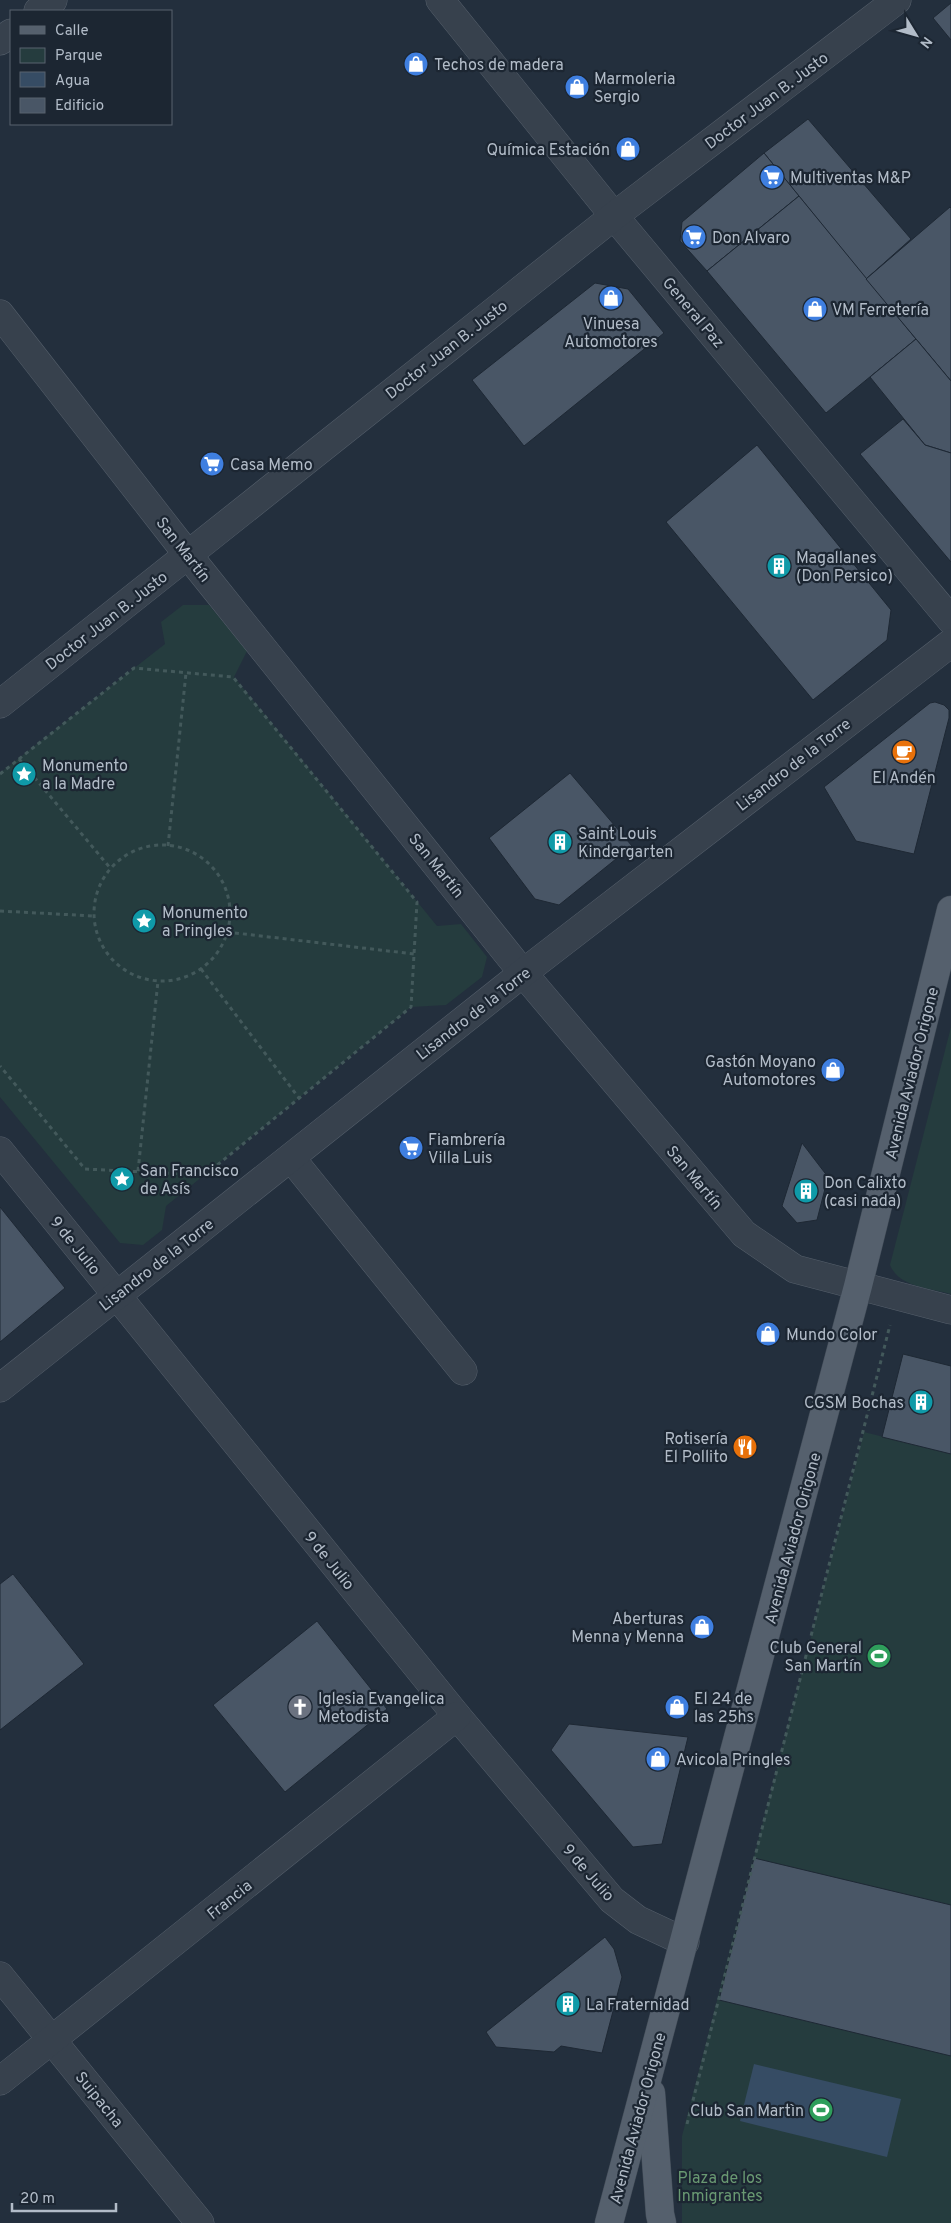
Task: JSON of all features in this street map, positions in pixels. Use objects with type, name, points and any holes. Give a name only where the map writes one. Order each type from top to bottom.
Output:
[{"type":"main road","name":"Avenida Aviador Origone","points":[[609,2223],[858,1286],[951,910]]},
{"type":"main road","points":[[649,2074],[662,2223]]},
{"type":"street","points":[[39,10],[53,0]]},
{"type":"street","name":"General Paz","points":[[440,0],[614,216],[951,620]]},
{"type":"street","name":"Doctor Juan B. Justo","points":[[0,704],[614,216],[897,0]]},
{"type":"street","points":[[0,42],[10,34]]},
{"type":"street","name":"San Martín","points":[[0,314],[188,555],[523,973],[744,1234],[795,1269],[951,1310]]},
{"type":"street","name":"Lisandro de la Torre","points":[[0,1388],[523,973],[951,643]]},
{"type":"street","name":"9 de Julio","points":[[0,1151],[457,1716],[612,1900],[638,1920],[685,1942]]},
{"type":"street","points":[[291,1158],[463,1371]]},
{"type":"street","name":"Francia","points":[[0,2081],[457,1716]]},
{"type":"street","name":"Suipacha","points":[[0,1976],[200,2223]]},
{"type":"path","points":[[0,774],[134,668],[233,677],[418,902],[411,1007],[205,1175],[85,1169],[0,1066]]},
{"type":"path","points":[[168,846],[186,672]]},
{"type":"path","points":[[19,759],[111,869]]},
{"type":"path","points":[[155,845],[177,846],[198,854],[215,869],[226,888],[230,910],[227,932],[217,953],[201,969],[180,979],[158,981],[136,976],[116,964],[102,946],[94,916],[94,902],[101,881],[111,869],[133,851],[155,845]]},
{"type":"path","points":[[0,911],[94,916]]},
{"type":"path","points":[[227,932],[414,954]]},
{"type":"path","points":[[201,969],[299,1098]]},
{"type":"path","points":[[138,1171],[158,981]]},
{"type":"path","points":[[685,2127],[891,1322]]},
{"type":"green space","points":[[183,605],[209,605],[247,651],[234,677],[437,926],[461,924],[487,957],[482,977],[446,1005],[411,1007],[166,1206],[162,1230],[143,1245],[120,1243],[0,1097],[0,773],[165,644],[161,622]]},
{"type":"green space","points":[[951,1027],[951,1294],[907,1282],[894,1272],[890,1265]]},
{"type":"green space","name":"Club General San Martín","points":[[864,1432],[951,1454],[951,2223],[682,2223],[682,2136]]},
{"type":"water","name":"Club San Martìn","points":[[754,2064],[901,2099],[887,2157],[740,2121]]},
{"type":"building","points":[[951,3],[951,40],[933,18]]},
{"type":"building","points":[[808,119],[911,239],[866,279],[764,153]]},
{"type":"building","points":[[764,153],[799,196],[707,271],[680,241],[682,222]]},
{"type":"building","name":"VM Ferretería","points":[[799,196],[916,339],[826,413],[707,271]]},
{"type":"building","points":[[951,208],[951,381],[866,279]]},
{"type":"building","points":[[595,283],[628,289],[664,333],[524,446],[472,380]]},
{"type":"building","points":[[916,339],[951,381],[951,453],[925,445],[870,377]]},
{"type":"building","points":[[903,419],[925,445],[951,453],[951,562],[860,454]]},
{"type":"building","name":"Magallanes (Don Persico)","points":[[757,445],[891,610],[887,640],[813,700],[666,522]]},
{"type":"building","name":"El Andén","points":[[935,702],[944,705],[949,710],[949,718],[914,854],[856,841],[824,787],[930,703]]},
{"type":"building","name":"Saint Louis Kindergarten","points":[[570,773],[632,846],[559,905],[535,899],[489,838]]},
{"type":"building","name":"Don Calixto (casi nada)","points":[[802,1143],[828,1177],[817,1220],[797,1223],[782,1206]]},
{"type":"building","points":[[0,1207],[65,1288],[0,1342]]},
{"type":"building","name":"CGSM Bochas","points":[[903,1354],[951,1366],[951,1454],[882,1437]]},
{"type":"building","points":[[13,1574],[84,1664],[0,1730],[0,1584]]},
{"type":"building","name":"Iglesia Evangelica Metodista","points":[[317,1621],[387,1709],[285,1792],[213,1705]]},
{"type":"building","points":[[569,1724],[688,1737],[662,1844],[633,1847],[551,1750]]},
{"type":"building","points":[[754,1858],[951,1905],[951,2056],[719,2000]]},
{"type":"building","name":"La Fraternidad","points":[[605,1937],[614,1949],[622,1977],[602,2053],[561,2046],[554,2052],[496,2047],[486,2032]]},
{"type":"place","name":"Techos de madera","points":[[416,64]]},
{"type":"place","name":"Marmoleria Sergio","points":[[577,87]]},
{"type":"place","name":"Química Estación","points":[[628,149]]},
{"type":"place","name":"Multiventas M&P","points":[[772,177]]},
{"type":"place","name":"Don Alvaro","points":[[694,237]]},
{"type":"place","name":"Vinuesa Automotores","points":[[611,298]]},
{"type":"place","name":"VM Ferretería","points":[[815,309]]},
{"type":"place","name":"Casa Memo","points":[[212,464]]},
{"type":"place","name":"Magallanes (Don Persico)","points":[[779,566]]},
{"type":"place","name":"El Andén","points":[[904,752]]},
{"type":"place","name":"Monumento a la Madre","points":[[24,774]]},
{"type":"place","name":"Saint Louis Kindergarten","points":[[560,842]]},
{"type":"place","name":"Monumento a Pringles","points":[[144,921]]},
{"type":"place","name":"Gastón Moyano Automotores","points":[[833,1070]]},
{"type":"place","name":"Fiambrería Villa Luis","points":[[411,1148]]},
{"type":"place","name":"San Francisco de Asís","points":[[122,1179]]},
{"type":"place","name":"Don Calixto (casi nada)","points":[[806,1191]]},
{"type":"place","name":"Mundo Color","points":[[768,1334]]},
{"type":"place","name":"CGSM Bochas","points":[[921,1402]]},
{"type":"place","name":"Rotisería El Pollito","points":[[745,1447]]},
{"type":"place","name":"Aberturas Menna y Menna","points":[[702,1627]]},
{"type":"place","name":"Club General San Martín","points":[[879,1656]]},
{"type":"place","name":"Iglesia Evangelica Metodista","points":[[300,1707]]},
{"type":"place","name":"El 24 de las 25hs","points":[[677,1707]]},
{"type":"place","name":"Avicola Pringles","points":[[658,1759]]},
{"type":"place","name":"La Fraternidad","points":[[568,2004]]},
{"type":"place","name":"Club San Martìn","points":[[821,2110]]},
{"type":"park label","name":"Plaza de los Inmigrantes","points":[[720,2186]]}]
